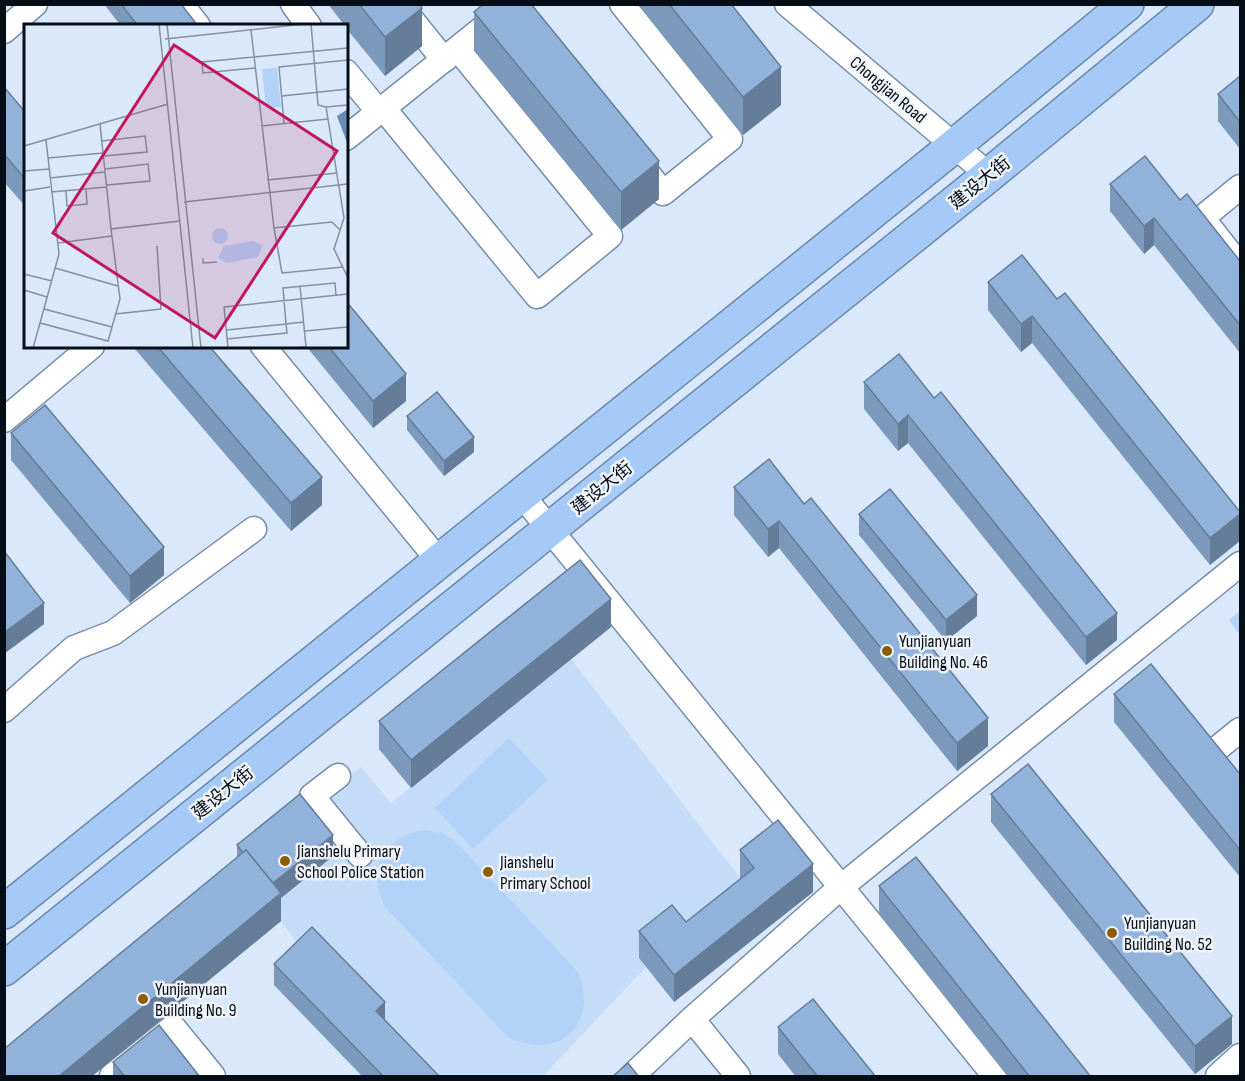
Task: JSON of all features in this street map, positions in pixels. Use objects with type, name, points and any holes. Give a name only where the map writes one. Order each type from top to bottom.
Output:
[{"type":"highway","points":[[4,912],[1127,4]]},
{"type":"highway","name":"建设大街","points":[[4,969],[989,175],[1197,4]]},
{"type":"street","points":[[4,31],[35,4]]},
{"type":"street","points":[[181,4],[196,24]]},
{"type":"street","points":[[348,74],[381,110],[537,296],[610,236],[451,55],[399,4]]},
{"type":"street","points":[[622,4],[730,139],[663,193],[627,148]]},
{"type":"street","name":"Chongjian Road","points":[[787,4],[989,175]]},
{"type":"street","points":[[348,136],[451,55],[518,11]]},
{"type":"street","points":[[1240,187],[1202,218],[1240,266]]},
{"type":"street","points":[[4,420],[90,348]]},
{"type":"street","points":[[265,348],[439,561]]},
{"type":"street","points":[[521,494],[995,1077]]},
{"type":"street","points":[[4,710],[74,648],[113,633],[254,528]]},
{"type":"street","points":[[632,1077],[692,1019],[841,887],[905,850],[1141,660],[1240,564]]},
{"type":"street","points":[[1214,750],[1240,730]]},
{"type":"street","points":[[338,776],[312,795],[360,855]]},
{"type":"street","points":[[692,1019],[738,1077]]},
{"type":"street","points":[[112,1077],[174,1027],[213,1077]]},
{"type":"street","points":[[1218,1077],[1240,1056]]},
{"type":"shaded area","points":[[1240,611],[1240,635],[1229,620]]},
{"type":"shaded area","name":"Jianshelu Primary School","points":[[571,659],[754,896],[640,958],[646,967],[543,1076],[363,1076],[306,953],[237,866],[361,767],[391,803]]},
{"type":"shaded area","points":[[509,738],[548,780],[473,849],[435,808]]},
{"type":"shaded area","points":[[426,830],[441,833],[454,840],[578,972],[583,991],[583,1008],[579,1022],[570,1033],[558,1041],[543,1045],[526,1044],[508,1037],[385,907],[377,879],[382,856],[398,839]]},
{"type":"building","points":[[121,4],[181,4],[196,24],[136,24]]},
{"type":"building","points":[[359,4],[420,4],[422,8],[385,37]]},
{"type":"building","points":[[483,4],[531,4],[659,161],[621,192],[474,12]]},
{"type":"building","points":[[669,4],[731,4],[781,67],[743,97]]},
{"type":"building","points":[[1240,76],[1240,122],[1218,94]]},
{"type":"building","points":[[4,87],[24,111],[24,178],[4,154]]},
{"type":"building","points":[[1145,156],[1180,200],[1187,194],[1240,261],[1240,325],[1154,218],[1144,226],[1110,184]]},
{"type":"building","points":[[1022,255],[1057,299],[1065,293],[1240,512],[1210,538],[1032,316],[1021,324],[988,282]]},
{"type":"building","points":[[348,303],[406,374],[373,401],[330,348],[348,348]]},
{"type":"building","points":[[159,348],[211,348],[322,477],[291,503]]},
{"type":"building","points":[[899,354],[934,398],[941,392],[1117,613],[1086,637],[908,415],[898,424],[864,382]]},
{"type":"building","points":[[437,392],[474,437],[444,461],[407,416]]},
{"type":"building","points":[[45,405],[164,547],[130,576],[11,433]]},
{"type":"building","points":[[769,459],[804,504],[811,498],[988,718],[957,743],[779,521],[768,529],[734,487]]},
{"type":"building","points":[[890,489],[977,595],[946,620],[859,514]]},
{"type":"building","points":[[4,551],[44,603],[5,632],[4,631]]},
{"type":"building","points":[[580,560],[611,599],[411,760],[379,721]]},
{"type":"building","points":[[1151,664],[1240,774],[1240,850],[1114,694]]},
{"type":"building","points":[[1028,764],[1232,1016],[1195,1046],[991,794]]},
{"type":"building","points":[[300,794],[333,835],[273,883],[246,850],[243,853],[237,845]]},
{"type":"building","points":[[778,820],[813,864],[674,975],[639,931],[672,905],[686,922],[754,868],[740,850]]},
{"type":"building","points":[[246,850],[281,893],[58,1077],[4,1077],[4,1049]]},
{"type":"building","points":[[916,857],[1091,1077],[1030,1077],[879,886]]},
{"type":"building","points":[[312,927],[385,1002],[376,1011],[440,1077],[384,1077],[274,964]]},
{"type":"building","points":[[813,999],[876,1077],[818,1077],[778,1027]]},
{"type":"building","points":[[159,1025],[200,1077],[125,1077],[113,1062]]},
{"type":"building","points":[[628,1063],[639,1077],[612,1077]]},
{"type":"place","name":"Yunjianyuan Building No. 46","points":[[887,651]]},
{"type":"place","name":"Jianshelu Primary School Police Station","points":[[285,861]]},
{"type":"place","name":"Jianshelu Primary School","points":[[488,872]]},
{"type":"place","name":"Yunjianyuan Building No. 52","points":[[1112,933]]},
{"type":"place","name":"Yunjianyuan Building No. 9","points":[[143,999]]}]
